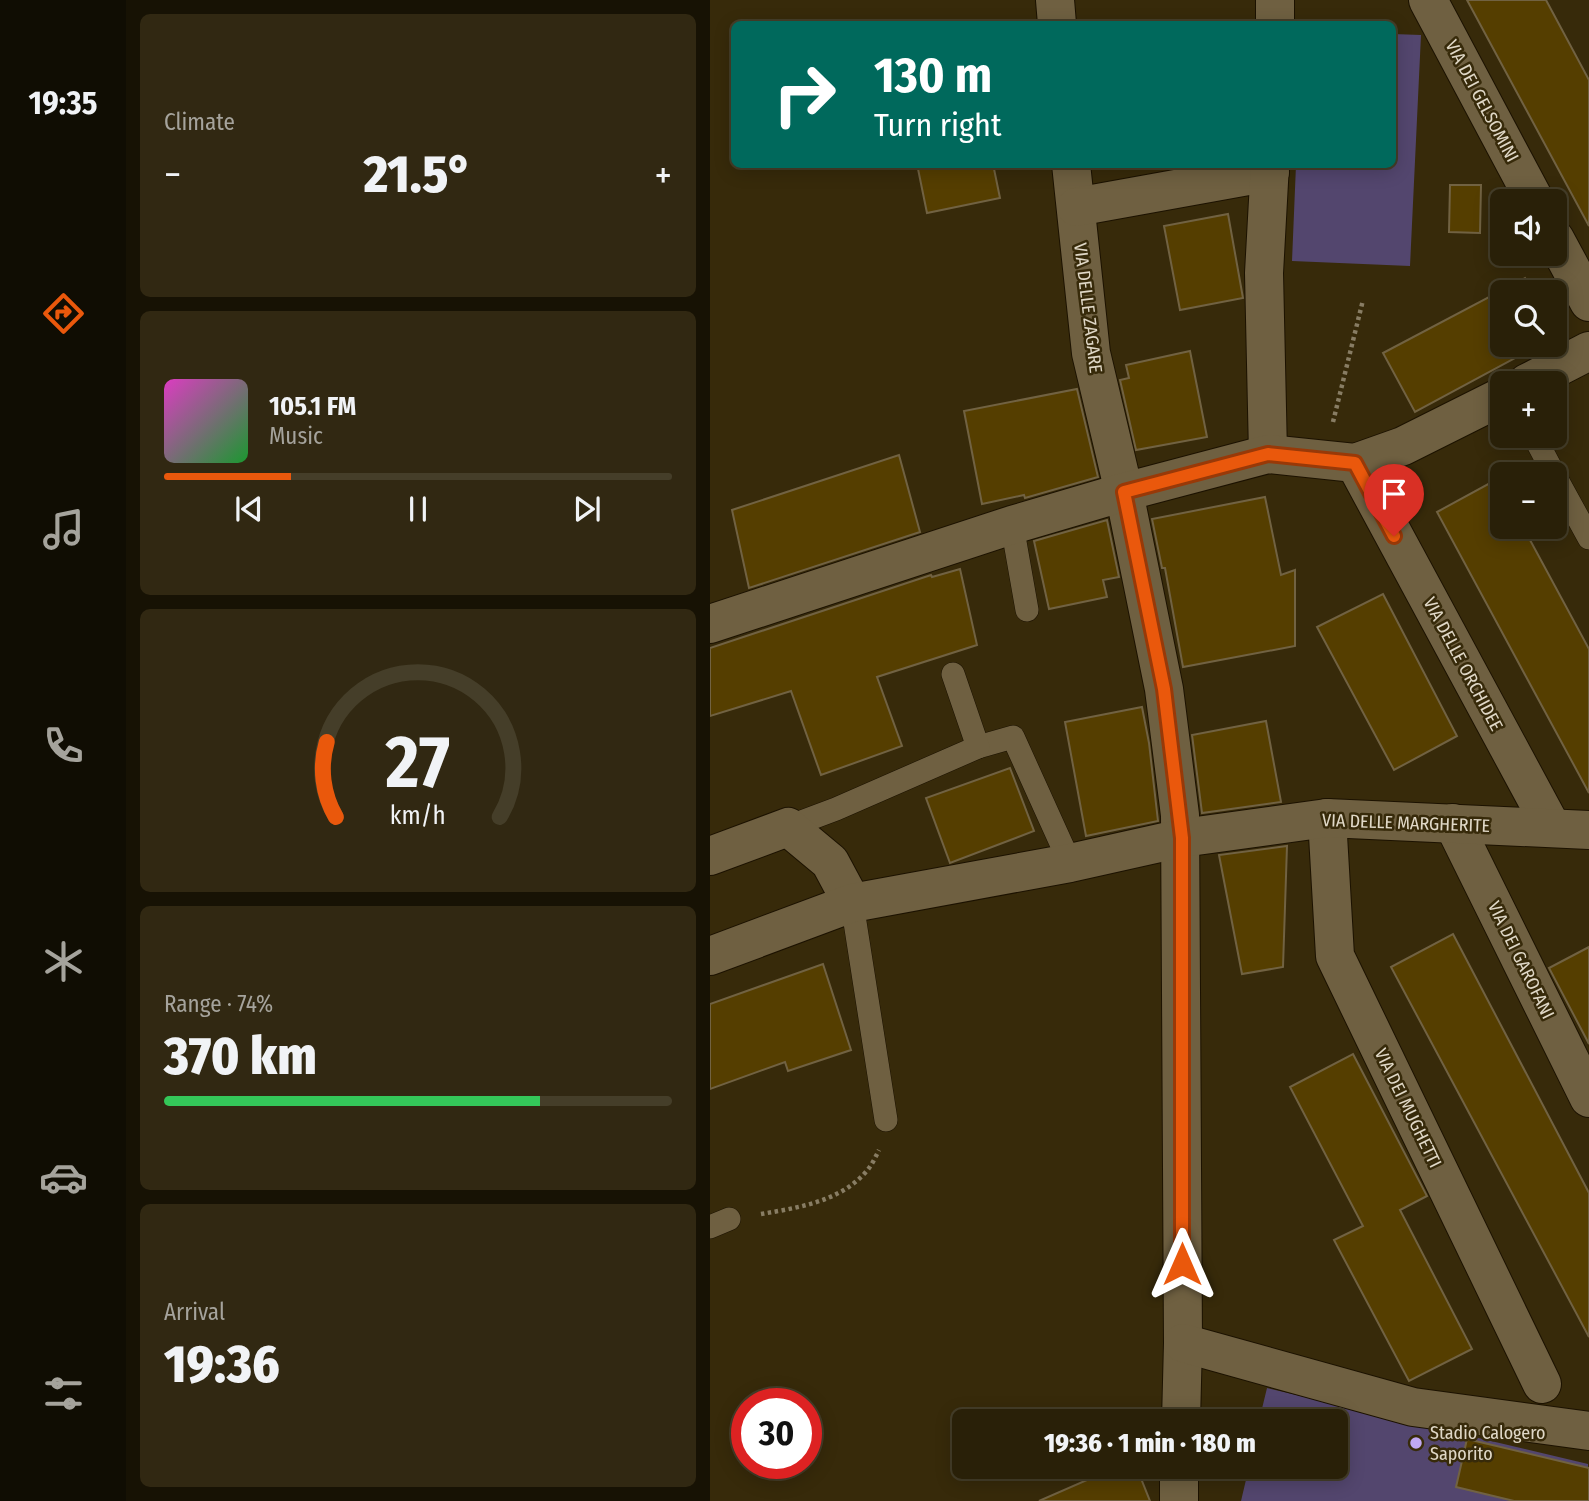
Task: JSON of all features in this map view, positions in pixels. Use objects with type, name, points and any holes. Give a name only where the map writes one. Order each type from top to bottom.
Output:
[{"type":"street","points":[[1055,0],[1057,21]]},
{"type":"street","points":[[1275,0],[1275,21]]},
{"type":"street","name":"VIA DEI GELSOMINI","points":[[1429,0],[1529,189]]},
{"type":"street","name":"VIA DELLE ZAGARE","points":[[1071,168],[1091,353],[1124,492],[1164,689],[1182,838],[1181,1409]]},
{"type":"street","points":[[1076,206],[1270,168],[1264,273],[1268,454]]},
{"type":"street","points":[[1567,262],[1588,302]]},
{"type":"street","points":[[1550,371],[1588,351]]},
{"type":"street","points":[[710,624],[1012,525],[1268,454],[1339,461],[1403,446],[1490,402]]},
{"type":"street","name":"VIA DELLE ORCHIDEE","points":[[1339,461],[1570,829]]},
{"type":"street","name":"VIA DELLE MARGHERITE","points":[[710,956],[852,903],[1070,863],[1182,838],[1327,818],[1570,829]]},
{"type":"street","name":"VIA DEI MUGHETTI","points":[[1327,818],[1335,956],[1542,1384]]},
{"type":"street","name":"VIA DEI GAROFANI","points":[[1453,823],[1588,1098]]},
{"type":"street","points":[[710,856],[788,827],[830,862],[852,903]]},
{"type":"street","points":[[1182,1343],[1413,1406],[1588,1431]]},
{"type":"street","points":[[1179,1501],[1180,1479]]},
{"type":"lane","points":[[1567,498],[1588,538]]},
{"type":"lane","points":[[1012,525],[1027,610]]},
{"type":"lane","points":[[953,674],[978,747]]},
{"type":"lane","points":[[788,827],[978,747],[1013,737],[1070,863]]},
{"type":"lane","points":[[852,903],[886,1121]]},
{"type":"path","points":[[1339,461],[1363,300]]},
{"type":"path","points":[[719,1223],[810,1206],[838,1192],[864,1175],[881,1147],[886,1121]]},
{"type":"shaded area","points":[[1396,34],[1421,35],[1410,266],[1292,261],[1296,168],[1396,168]]},
{"type":"shaded area","name":"Stadio Calogero Saporito","points":[[1267,1388],[1588,1464],[1588,1501],[1241,1501],[1246,1479],[1348,1479],[1348,1409],[1262,1409]]},
{"type":"building","points":[[1467,0],[1546,0],[1589,80],[1589,226]]},
{"type":"building","points":[[918,168],[994,168],[1000,198],[927,213]]},
{"type":"building","points":[[1450,185],[1481,185],[1480,233],[1449,232]]},
{"type":"building","points":[[1228,214],[1243,298],[1180,310],[1164,226]]},
{"type":"building","points":[[1490,296],[1490,357],[1517,357],[1415,412],[1383,353]]},
{"type":"building","points":[[1190,351],[1207,437],[1136,450],[1120,380],[1129,378],[1126,365]]},
{"type":"building","points":[[1077,389],[1098,477],[1025,498],[1024,495],[982,504],[964,411]]},
{"type":"building","points":[[899,455],[920,532],[749,588],[732,510]]},
{"type":"building","points":[[1490,483],[1490,539],[1529,539],[1589,649],[1589,793],[1437,512]]},
{"type":"building","points":[[1265,497],[1281,575],[1295,570],[1295,646],[1183,667],[1165,568],[1162,568],[1152,519]]},
{"type":"building","points":[[1107,520],[1119,577],[1103,580],[1107,597],[1049,609],[1034,541]]},
{"type":"building","points":[[960,569],[977,645],[877,677],[902,746],[821,775],[791,691],[710,716],[710,648],[931,575],[932,577]]},
{"type":"building","points":[[1383,594],[1457,736],[1394,770],[1317,627]]},
{"type":"building","points":[[1142,707],[1158,821],[1086,836],[1065,722]]},
{"type":"building","points":[[1266,721],[1281,802],[1202,813],[1192,735]]},
{"type":"building","points":[[1010,768],[1034,831],[950,863],[926,798]]},
{"type":"building","points":[[1287,846],[1283,967],[1242,974],[1219,855]]},
{"type":"building","points":[[1453,934],[1589,1193],[1589,1337],[1391,967]]},
{"type":"building","points":[[1589,947],[1589,1044],[1549,968]]},
{"type":"building","points":[[823,964],[851,1050],[788,1071],[785,1062],[710,1089],[710,1004]]},
{"type":"building","points":[[1353,1054],[1427,1196],[1400,1210],[1472,1349],[1409,1381],[1334,1240],[1363,1226],[1290,1087]]},
{"type":"building","points":[[1467,1439],[1589,1468],[1589,1501],[1514,1501],[1456,1487]]},
{"type":"building","points":[[1089,1479],[1141,1479],[1150,1501],[1039,1501]]},
{"type":"place","name":"Stadio Calogero Saporito","points":[[1416,1443]]},
{"type":"route","points":[[1182,1264],[1182,838],[1164,689],[1124,492],[1268,454],[1355,463],[1394,536]]}]
